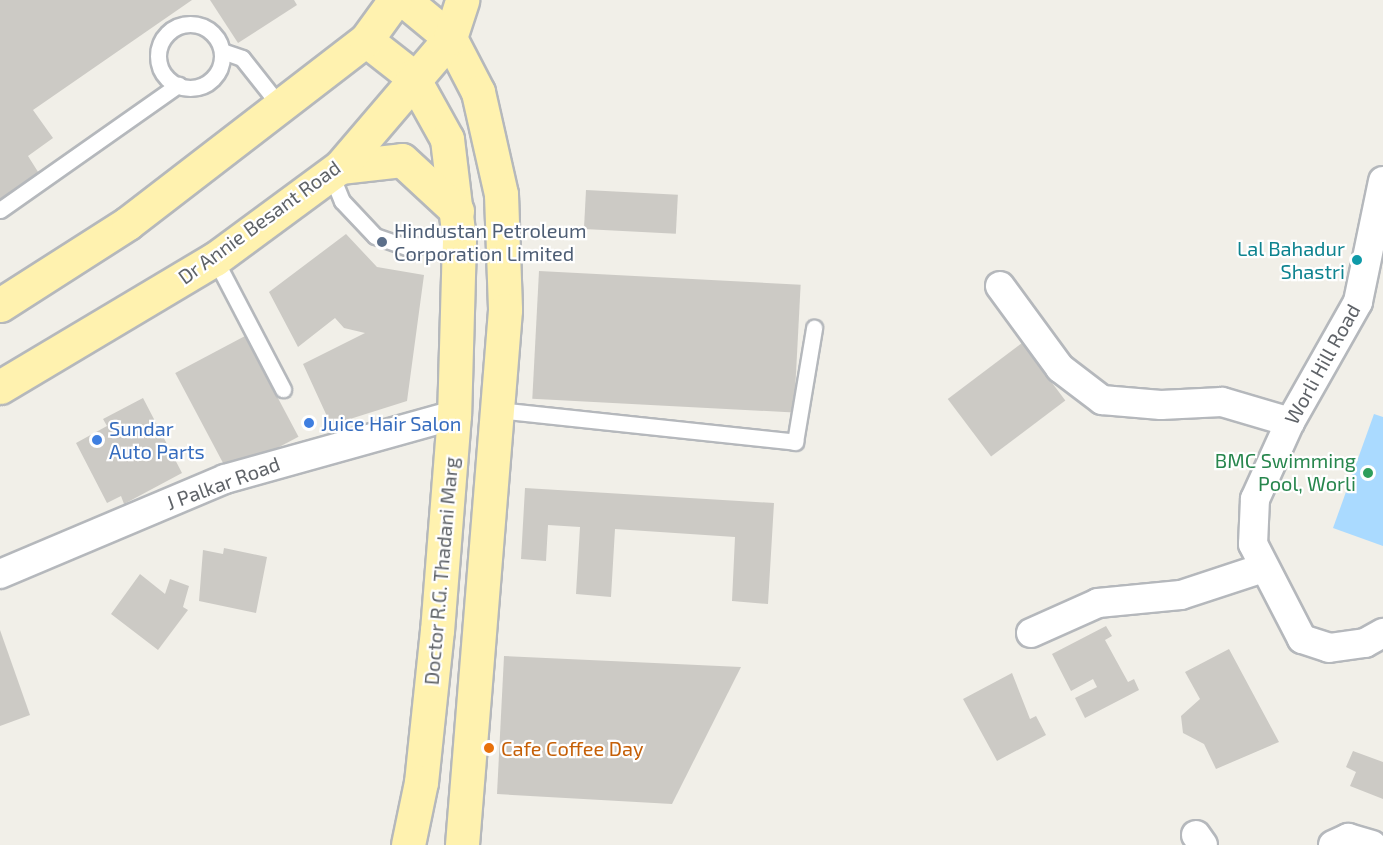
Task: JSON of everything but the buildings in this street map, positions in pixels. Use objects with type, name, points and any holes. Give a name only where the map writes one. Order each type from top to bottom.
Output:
[{"type":"main road","points":[[0,305],[128,223],[366,40],[394,0]]},
{"type":"main road","points":[[404,0],[450,38],[478,92],[501,194],[505,310],[462,845]]},
{"type":"main road","name":"Dr Annie Besant Road","points":[[0,387],[215,259],[335,171],[412,76],[450,38],[462,0]]},
{"type":"main road","name":"Doctor R.G. Thadani Marg","points":[[366,40],[412,76],[447,140],[458,225],[454,415],[422,782],[408,845]]},
{"type":"main road","points":[[335,171],[402,160],[458,225]]},
{"type":"street","name":"Worli Hill Road","points":[[1383,181],[1358,302],[1290,422],[1255,499],[1254,544],[1263,568],[1302,639],[1329,648],[1365,643],[1383,633]]},
{"type":"street","points":[[1000,286],[1060,368],[1102,400],[1161,405],[1222,402],[1290,422]]},
{"type":"street","name":"J Palkar Road","points":[[0,574],[225,479],[454,415]]},
{"type":"street","points":[[1031,633],[1098,603],[1180,595],[1263,568]]},
{"type":"street","points":[[1333,845],[1348,838],[1372,845]]},
{"type":"lane","points":[[182,24],[201,26],[218,38],[222,51],[215,77],[204,85],[178,85],[166,78],[159,60],[161,40],[170,30],[182,24]]},
{"type":"lane","points":[[222,51],[242,58],[279,106]]},
{"type":"lane","points":[[0,210],[178,85]]},
{"type":"lane","points":[[335,171],[342,201],[375,236],[407,247],[458,225]]},
{"type":"lane","points":[[215,259],[282,389]]},
{"type":"lane","points":[[498,410],[795,442],[814,328]]},
{"type":"water","name":"BMC Swimming Pool, Worli","points":[[1374,414],[1383,417],[1383,546],[1333,528]]},
{"type":"place","name":"Hindustan Petroleum Corporation Limited","points":[[382,242]]},
{"type":"place","name":"Lal Bahadur Shastri","points":[[1357,260]]},
{"type":"place","name":"Juice Hair Salon","points":[[309,423]]},
{"type":"place","name":"Sundar Auto Parts","points":[[97,440]]},
{"type":"place","name":"BMC Swimming Pool, Worli","points":[[1368,473]]},
{"type":"place","name":"Cafe Coffee Day","points":[[489,748]]}]
